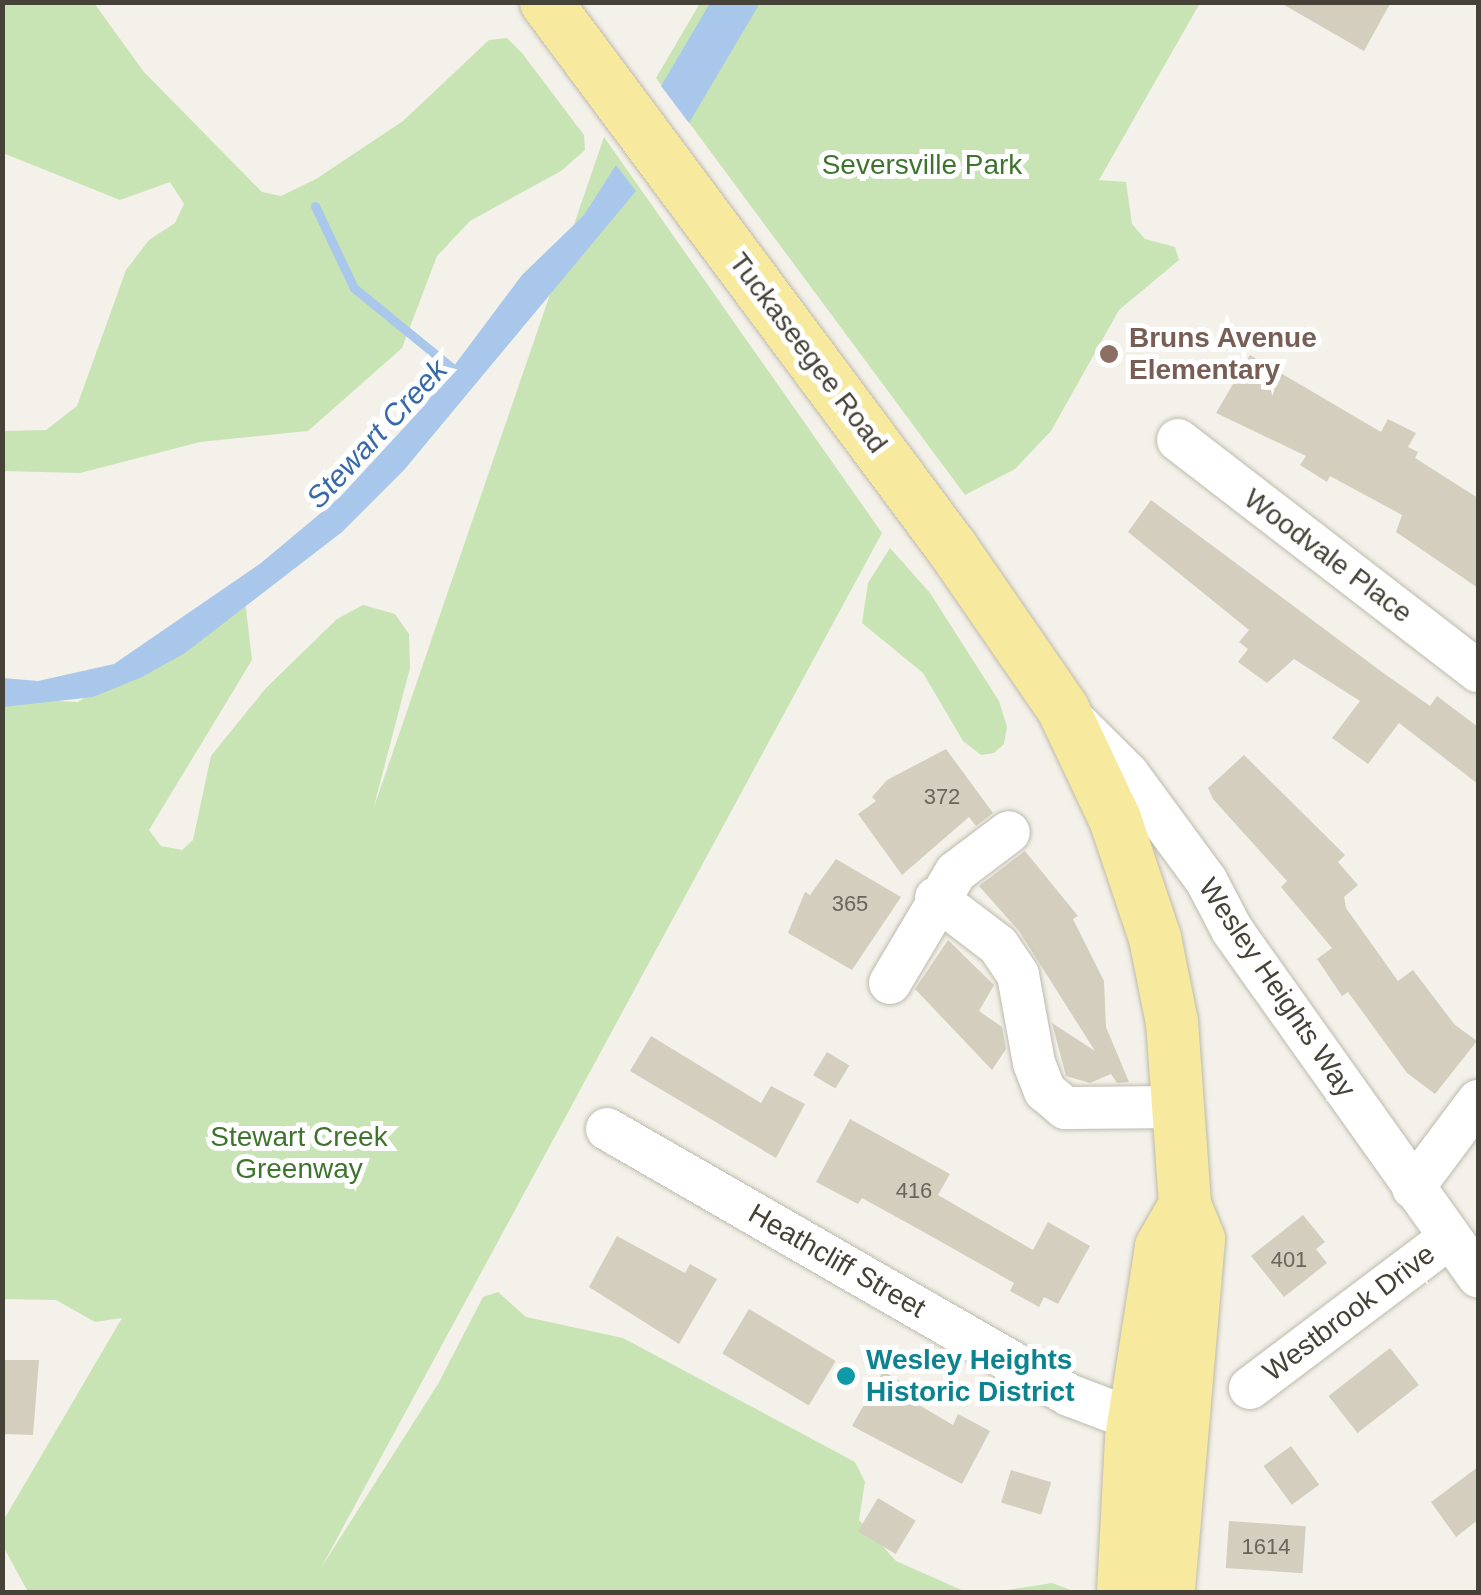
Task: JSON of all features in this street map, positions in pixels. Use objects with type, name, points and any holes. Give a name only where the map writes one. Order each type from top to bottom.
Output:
[{"type":"main road","name":"Tuckaseegee Road","points":[[546,2],[930,517],[1063,709],[1115,819],[1156,938],[1181,1107],[1185,1204],[1161,1247],[1157,1429]]},
{"type":"main road","points":[[1123,1592],[1157,1429]]},
{"type":"main road","points":[[1157,1429],[1169,1592]]},
{"type":"street","name":"Woodvale Place","points":[[1178,440],[1478,671]]},
{"type":"street","name":"Wesley Heights Way","points":[[1063,709],[1128,774],[1206,880],[1232,930],[1478,1276]]},
{"type":"street","points":[[890,983],[936,898],[956,872],[1009,832]]},
{"type":"street","points":[[936,898],[998,945],[1018,974],[1034,1064],[1045,1091],[1065,1108],[1181,1107]]},
{"type":"street","points":[[1413,1188],[1478,1102]]},
{"type":"street","name":"Heathcliff Street","points":[[607,1129],[1069,1395],[1157,1429]]},
{"type":"street","name":"Westbrook Drive","points":[[1250,1388],[1449,1238]]},
{"type":"green space","points":[[3,2],[94,3],[144,72],[262,192],[281,196],[316,179],[403,121],[489,40],[507,38],[522,53],[584,135],[585,150],[561,171],[470,221],[437,256],[402,348],[308,431],[200,442],[80,473],[3,471],[3,431],[46,430],[77,406],[126,270],[149,240],[175,223],[184,204],[170,182],[120,200],[3,153]]},
{"type":"green space","name":"Seversville Park","points":[[700,3],[1200,3],[1099,180],[1126,182],[1132,224],[1145,239],[1175,247],[1179,260],[1119,310],[1051,431],[1015,469],[965,495],[656,78]]},
{"type":"green space","name":"Stewart Creek Greenway","points":[[604,137],[882,533],[321,1568],[438,1384],[483,1297],[498,1292],[526,1317],[623,1338],[855,1462],[865,1482],[859,1520],[896,1561],[966,1592],[28,1592],[3,1546],[3,1521],[122,1318],[95,1322],[56,1300],[3,1299],[3,698],[78,702],[244,592],[252,660],[149,830],[161,846],[182,850],[193,840],[211,756],[266,688],[337,619],[363,605],[395,614],[409,634],[410,668],[373,810]]},
{"type":"green space","points":[[890,548],[930,593],[999,701],[1007,727],[1004,744],[994,753],[981,755],[963,741],[923,673],[862,623],[868,583]]},
{"type":"green space","points":[[1052,1583],[1076,1592],[995,1592]]},
{"type":"water","points":[[710,3],[760,3],[689,123],[661,86]]},
{"type":"water","points":[[616,165],[636,191],[404,470],[342,532],[185,653],[142,677],[93,697],[3,707],[3,678],[38,681],[114,664],[261,563],[340,497],[424,406],[522,275],[584,215]]},
{"type":"building","points":[[1279,2],[1391,2],[1364,51]]},
{"type":"building","points":[[1250,355],[1381,432],[1388,419],[1416,433],[1408,447],[1418,452],[1415,458],[1478,498],[1478,588],[1396,532],[1402,515],[1330,476],[1327,482],[1300,465],[1306,456],[1216,413]]},
{"type":"building","points":[[1151,500],[1430,706],[1437,696],[1478,727],[1478,784],[1399,723],[1368,764],[1332,738],[1360,701],[1294,659],[1267,683],[1238,662],[1248,649],[1239,642],[1249,630],[1128,532]]},
{"type":"building","points":[[946,749],[993,813],[976,826],[969,817],[902,875],[858,814],[876,801],[872,797],[887,780]]},
{"type":"building","points":[[1244,755],[1345,855],[1338,862],[1358,885],[1344,897],[1346,908],[1398,981],[1413,970],[1455,1025],[1477,1041],[1435,1094],[1407,1073],[1348,992],[1342,996],[1317,959],[1332,948],[1281,887],[1287,881],[1213,799],[1208,788]]},
{"type":"building","points":[[1025,851],[1078,916],[1073,919],[1104,981],[1106,1027],[1129,1082],[1117,1083],[1111,1074],[1090,1083],[1066,1076],[1052,1023],[1095,1051],[1019,931],[979,886]]},
{"type":"building","points":[[836,859],[901,897],[852,970],[788,933],[805,892],[810,895]]},
{"type":"building","points":[[948,940],[994,985],[979,1011],[1002,1027],[1006,1049],[992,1070],[915,989]]},
{"type":"building","points":[[651,1036],[761,1103],[771,1086],[805,1104],[776,1158],[630,1071]]},
{"type":"building","points":[[827,1052],[849,1065],[835,1089],[813,1075]]},
{"type":"building","points":[[850,1119],[950,1174],[938,1195],[1033,1250],[1048,1222],[1090,1246],[1058,1304],[1044,1297],[1039,1307],[1010,1291],[1014,1283],[929,1235],[862,1198],[858,1204],[816,1182]]},
{"type":"building","points":[[1303,1215],[1325,1242],[1316,1249],[1327,1263],[1284,1297],[1251,1256]]},
{"type":"building","points":[[617,1236],[685,1273],[690,1264],[717,1279],[679,1344],[589,1287]]},
{"type":"building","points":[[749,1309],[836,1361],[809,1406],[722,1354]]},
{"type":"building","points":[[1390,1348],[1419,1385],[1357,1433],[1329,1396]]},
{"type":"building","points":[[2,1360],[39,1360],[33,1435],[2,1434]]},
{"type":"building","points":[[883,1371],[907,1385],[902,1395],[953,1425],[958,1414],[990,1431],[962,1484],[852,1426]]},
{"type":"building","points":[[1291,1446],[1319,1485],[1292,1505],[1263,1466]]},
{"type":"building","points":[[1478,1467],[1478,1520],[1456,1537],[1431,1502]]},
{"type":"building","points":[[1011,1470],[1051,1482],[1041,1515],[1001,1503]]},
{"type":"building","points":[[878,1498],[916,1521],[896,1554],[858,1531]]},
{"type":"building","points":[[1229,1521],[1306,1526],[1303,1573],[1226,1568]]},
{"type":"waterway","name":"Stewart Creek","points":[[315,206],[354,288],[462,376]]},
{"type":"place","name":"Bruns Avenue Elementary","points":[[1109,354]]},
{"type":"place","name":"Wesley Heights Historic District","points":[[846,1376]]}]
